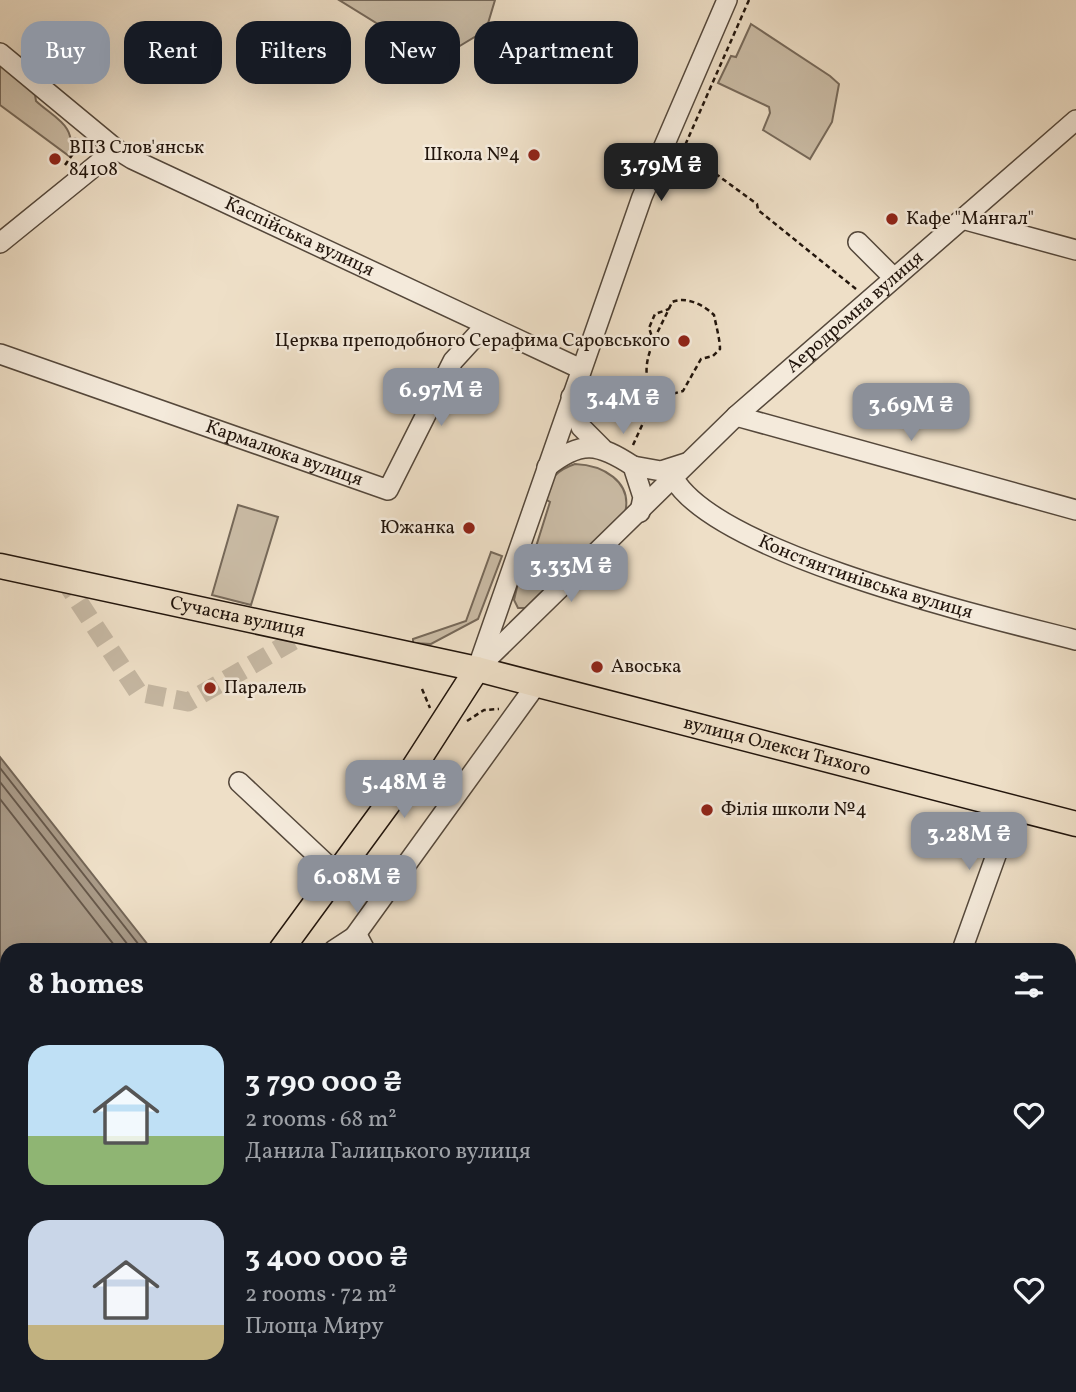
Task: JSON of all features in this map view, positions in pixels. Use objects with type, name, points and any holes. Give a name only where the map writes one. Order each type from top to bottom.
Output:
[{"type":"main road","name":"Сучасна вулиця","points":[[0,566],[477,669]]},
{"type":"main road","name":"вулиця Олекси Тихого","points":[[477,669],[1076,824]]},
{"type":"main road","points":[[292,943],[337,874],[407,778],[477,669]]},
{"type":"street","points":[[477,669],[642,197],[727,0]]},
{"type":"street","name":"Каспійська вулиця","points":[[0,53],[116,149],[286,234],[581,369]]},
{"type":"street","name":"Аеродромна вулиця","points":[[477,669],[736,416],[1076,120]]},
{"type":"street","points":[[0,243],[116,149]]},
{"type":"street","points":[[962,219],[1076,250]]},
{"type":"street","points":[[858,242],[894,278]]},
{"type":"street","name":"Кармалюка вулиця","points":[[0,354],[387,490],[453,361],[485,326]]},
{"type":"street","points":[[571,397],[581,427],[602,447],[630,463],[661,471],[691,461]]},
{"type":"street","points":[[736,416],[1076,510]]},
{"type":"street","points":[[546,468],[566,452],[584,447],[602,447]]},
{"type":"street","points":[[630,463],[643,497],[640,512]]},
{"type":"street","name":"Констянтинівська вулиця","points":[[674,479],[683,493],[723,523],[800,560],[1076,640]]},
{"type":"street","points":[[360,943],[536,685]]},
{"type":"street","points":[[239,782],[337,874]]},
{"type":"street","points":[[965,943],[1013,808]]},
{"type":"path","points":[[749,0],[683,150],[757,204],[758,210],[869,300]]},
{"type":"path","points":[[65,165],[75,151],[76,137],[70,111]]},
{"type":"path","points":[[678,299],[708,309],[714,315],[720,349],[713,356],[701,359],[683,391],[671,394],[649,384],[645,375],[654,344],[671,302],[678,299]]},
{"type":"path","points":[[654,344],[649,328],[654,314],[668,309]]},
{"type":"path","points":[[630,463],[659,388]]},
{"type":"shaded area","points":[[339,0],[495,0],[489,21],[474,21],[474,37],[460,46],[460,21],[373,21]]},
{"type":"shaded area","points":[[751,24],[839,84],[832,122],[810,159],[763,130],[770,113],[769,107],[718,83],[731,56],[736,57]]},
{"type":"shaded area","points":[[0,60],[21,84],[35,95],[36,101],[63,123],[70,137],[69,156],[0,105]]},
{"type":"shaded area","points":[[575,464],[595,468],[613,477],[624,492],[625,513],[526,608],[518,608],[514,600],[526,550],[534,553],[550,502],[542,497],[554,476]]},
{"type":"shaded area","points":[[238,505],[278,517],[251,605],[212,595]]},
{"type":"shaded area","points":[[491,552],[502,556],[478,619],[431,644],[413,643],[413,639],[466,621]]},
{"type":"water","points":[[0,757],[146,943],[0,943]]},
{"type":"tunnel","points":[[63,578],[138,692],[188,702],[308,632]]},
{"type":"place","name":"Школа №4","points":[[534,155]]},
{"type":"place","name":"ВПЗ Слов'янськ 84108","points":[[55,159]]},
{"type":"place","name":"Кафе \"Мангал\"","points":[[892,219]]},
{"type":"place","name":"Церква преподобного Серафима Саровського","points":[[684,341]]},
{"type":"place","name":"Южанка","points":[[469,528]]},
{"type":"place","name":"Авоська","points":[[597,667]]},
{"type":"place","name":"Паралель","points":[[210,688]]},
{"type":"place","name":"Філія школи №4","points":[[707,810]]}]
